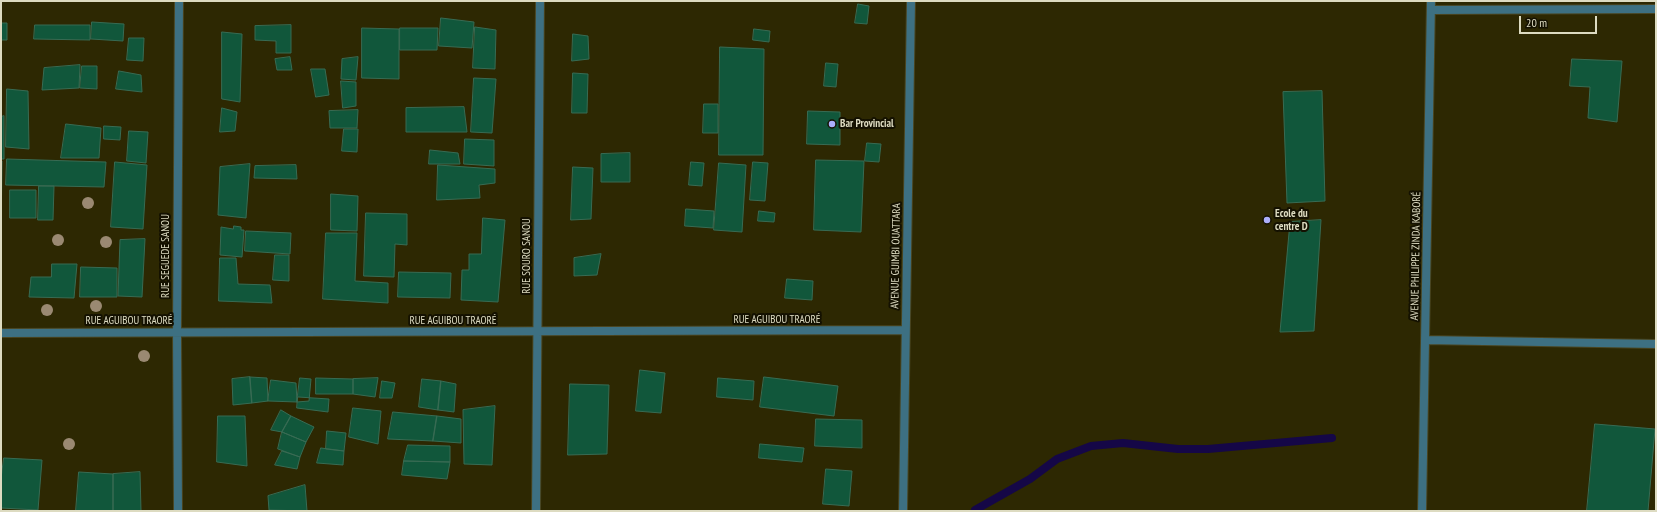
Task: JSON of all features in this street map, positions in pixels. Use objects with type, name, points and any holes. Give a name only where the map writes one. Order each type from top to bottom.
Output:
[{"type":"street","name":"RUE SEGUEDE SANOU","points":[[178,1],[178,511]]},
{"type":"street","name":"RUE SOURO SANOU","points":[[536,511],[540,1]]},
{"type":"street","name":"AVENUE GUIMBI OUATTARA","points":[[902,511],[911,1]]},
{"type":"street","points":[[1431,5],[1656,9]]},
{"type":"street","name":"AVENUE PHILIPPE ZINDA KABORÉ","points":[[1422,511],[1431,5]]},
{"type":"street","name":"RUE AGUIBOU TRAORÉ","points":[[1,333],[905,330]]},
{"type":"street","points":[[1425,340],[1656,344]]},
{"type":"building","points":[[858,4],[869,6],[867,24],[855,23]]},
{"type":"building","points":[[441,18],[474,22],[472,48],[439,46]]},
{"type":"building","points":[[92,22],[124,24],[123,41],[91,39]]},
{"type":"building","points":[[1,23],[7,23],[7,40],[1,40]]},
{"type":"building","points":[[35,25],[90,25],[90,40],[34,39]]},
{"type":"building","points":[[291,25],[291,53],[276,53],[276,41],[255,40],[255,26]]},
{"type":"building","points":[[475,27],[496,30],[495,69],[473,68]]},
{"type":"building","points":[[362,28],[399,29],[399,79],[362,78]]},
{"type":"building","points":[[400,28],[438,28],[437,50],[400,50]]},
{"type":"building","points":[[754,29],[770,31],[769,42],[753,40]]},
{"type":"building","points":[[222,32],[242,34],[240,102],[222,99]]},
{"type":"building","points":[[573,34],[588,36],[589,59],[572,61]]},
{"type":"building","points":[[129,38],[144,38],[143,61],[127,60]]},
{"type":"building","points":[[720,47],[764,49],[763,155],[719,155]]},
{"type":"building","points":[[290,57],[292,70],[277,70],[275,59]]},
{"type":"building","points":[[358,57],[356,80],[341,79],[342,59]]},
{"type":"building","points":[[1572,59],[1622,61],[1617,122],[1588,118],[1590,87],[1570,86]]},
{"type":"building","points":[[826,63],[838,64],[836,87],[824,86]]},
{"type":"building","points":[[80,65],[79,88],[42,90],[44,68]]},
{"type":"building","points":[[82,66],[97,66],[97,89],[80,88]]},
{"type":"building","points":[[311,69],[325,69],[329,95],[316,97]]},
{"type":"building","points":[[119,71],[141,75],[142,92],[116,89]]},
{"type":"building","points":[[573,73],[588,74],[587,113],[572,113]]},
{"type":"building","points":[[474,78],[496,79],[492,133],[471,132]]},
{"type":"building","points":[[341,81],[356,82],[356,106],[343,108]]},
{"type":"building","points":[[7,89],[28,91],[29,149],[6,147]]},
{"type":"building","points":[[1322,91],[1325,201],[1287,203],[1283,92]]},
{"type":"building","points":[[704,104],[718,104],[718,133],[703,133]]},
{"type":"building","points":[[464,107],[467,132],[406,132],[406,108]]},
{"type":"building","points":[[222,108],[237,112],[235,131],[220,132]]},
{"type":"building","points":[[358,110],[357,128],[330,128],[329,111]]},
{"type":"building","points":[[808,111],[840,112],[840,145],[807,144]]},
{"type":"building","points":[[4,116],[4,159],[1,159],[1,117]]},
{"type":"building","points":[[66,124],[101,128],[99,158],[61,158]]},
{"type":"building","points":[[104,126],[121,127],[120,140],[104,139]]},
{"type":"building","points":[[344,129],[358,129],[357,152],[342,151]]},
{"type":"building","points":[[129,131],[148,132],[146,163],[127,161]]},
{"type":"building","points":[[465,139],[494,140],[494,166],[464,164]]},
{"type":"building","points":[[867,143],[881,144],[879,162],[865,161]]},
{"type":"building","points":[[430,150],[458,153],[460,164],[429,164]]},
{"type":"building","points":[[630,153],[630,182],[601,182],[601,154]]},
{"type":"building","points":[[7,159],[106,162],[104,187],[6,185]]},
{"type":"building","points":[[816,160],[864,161],[861,232],[814,230]]},
{"type":"building","points":[[1,161],[2,161],[1,234]]},
{"type":"building","points":[[115,162],[147,165],[143,229],[111,227]]},
{"type":"building","points":[[691,162],[704,163],[702,186],[689,185]]},
{"type":"building","points":[[753,162],[768,163],[765,201],[750,200]]},
{"type":"building","points":[[719,163],[746,165],[742,232],[714,230]]},
{"type":"building","points":[[250,164],[246,218],[218,215],[220,167]]},
{"type":"building","points":[[296,165],[297,179],[254,178],[255,166]]},
{"type":"building","points":[[438,165],[495,169],[495,183],[479,185],[480,198],[437,200]]},
{"type":"building","points":[[573,167],[593,168],[591,219],[571,220]]},
{"type":"building","points":[[39,186],[54,186],[53,220],[38,220]]},
{"type":"building","points":[[10,190],[36,190],[36,218],[10,218]]},
{"type":"building","points":[[331,194],[358,196],[357,231],[331,230]]},
{"type":"building","points":[[686,209],[714,211],[713,228],[685,226]]},
{"type":"building","points":[[759,211],[775,213],[774,222],[758,221]]},
{"type":"building","points":[[366,213],[407,214],[407,245],[395,244],[394,277],[364,276]]},
{"type":"building","points":[[483,218],[505,220],[498,302],[461,300],[462,270],[469,270],[469,254],[481,254]]},
{"type":"building","points":[[1321,220],[1314,331],[1280,332],[1290,222]]},
{"type":"building","points":[[234,226],[241,227],[241,230],[244,230],[242,257],[220,255],[221,227],[233,229]]},
{"type":"building","points":[[246,231],[291,233],[290,254],[245,251]]},
{"type":"building","points":[[326,233],[357,233],[355,281],[388,283],[388,303],[323,299]]},
{"type":"building","points":[[145,239],[142,297],[118,296],[120,240]]},
{"type":"building","points":[[601,254],[597,275],[574,276],[574,258]]},
{"type":"building","points":[[275,255],[289,255],[289,281],[273,280]]},
{"type":"building","points":[[220,258],[236,258],[238,284],[270,285],[272,303],[219,301]]},
{"type":"building","points":[[52,264],[77,264],[74,298],[29,297],[31,277],[51,277]]},
{"type":"building","points":[[81,267],[117,268],[117,297],[80,297]]},
{"type":"building","points":[[399,272],[451,273],[450,298],[398,297]]},
{"type":"building","points":[[787,279],[813,281],[812,300],[785,298]]},
{"type":"building","points":[[640,370],[665,373],[661,413],[636,411]]},
{"type":"building","points":[[250,377],[252,403],[233,405],[232,379]]},
{"type":"building","points":[[250,377],[267,378],[268,401],[252,403]]},
{"type":"building","points":[[764,377],[838,386],[834,416],[760,407]]},
{"type":"building","points":[[300,378],[311,379],[309,401],[297,402]]},
{"type":"building","points":[[316,378],[353,379],[353,394],[316,394]]},
{"type":"building","points":[[378,378],[375,397],[353,394],[353,379]]},
{"type":"building","points":[[718,378],[754,381],[753,400],[717,397]]},
{"type":"building","points":[[422,379],[441,381],[438,410],[419,407]]},
{"type":"building","points":[[271,380],[296,383],[297,402],[268,401]]},
{"type":"building","points":[[382,381],[395,383],[392,398],[380,398]]},
{"type":"building","points":[[441,381],[456,384],[454,412],[438,410]]},
{"type":"building","points":[[570,384],[609,385],[607,454],[568,455]]},
{"type":"building","points":[[298,397],[329,399],[328,412],[297,408]]},
{"type":"building","points":[[495,406],[492,465],[464,464],[463,410]]},
{"type":"building","points":[[353,408],[381,411],[378,444],[349,437]]},
{"type":"building","points":[[281,410],[291,416],[282,432],[271,430]]},
{"type":"building","points":[[393,412],[437,416],[433,441],[388,439]]},
{"type":"building","points":[[218,416],[245,416],[247,466],[217,462]]},
{"type":"building","points":[[291,416],[314,427],[306,442],[282,432]]},
{"type":"building","points":[[437,416],[461,419],[461,443],[433,441]]},
{"type":"building","points":[[816,419],[862,420],[862,448],[815,446]]},
{"type":"building","points":[[1595,424],[1655,429],[1648,511],[1587,511]]},
{"type":"building","points":[[327,431],[346,433],[344,451],[326,449]]},
{"type":"building","points":[[282,432],[306,442],[300,457],[278,449]]},
{"type":"building","points":[[760,444],[804,448],[802,462],[759,458]]},
{"type":"building","points":[[408,445],[450,446],[450,462],[404,461]]},
{"type":"building","points":[[321,448],[344,451],[343,465],[317,463]]},
{"type":"building","points":[[282,451],[300,457],[297,469],[275,465]]},
{"type":"building","points":[[4,458],[42,460],[38,510],[1,508],[1,479]]},
{"type":"building","points":[[404,461],[450,462],[447,479],[402,475]]},
{"type":"building","points":[[826,469],[852,471],[849,506],[823,504]]},
{"type":"building","points":[[79,472],[113,474],[113,511],[76,511]]},
{"type":"building","points":[[140,472],[141,511],[113,511],[113,474]]},
{"type":"building","points":[[305,485],[307,511],[269,510],[268,496]]},
{"type":"waterway","points":[[975,510],[1030,479],[1057,459],[1091,446],[1123,443],[1178,449],[1208,449],[1332,438]]},
{"type":"place","name":"Bar Provincial","points":[[832,124]]},
{"type":"place","name":"Ecole du centre D","points":[[1267,220]]}]
